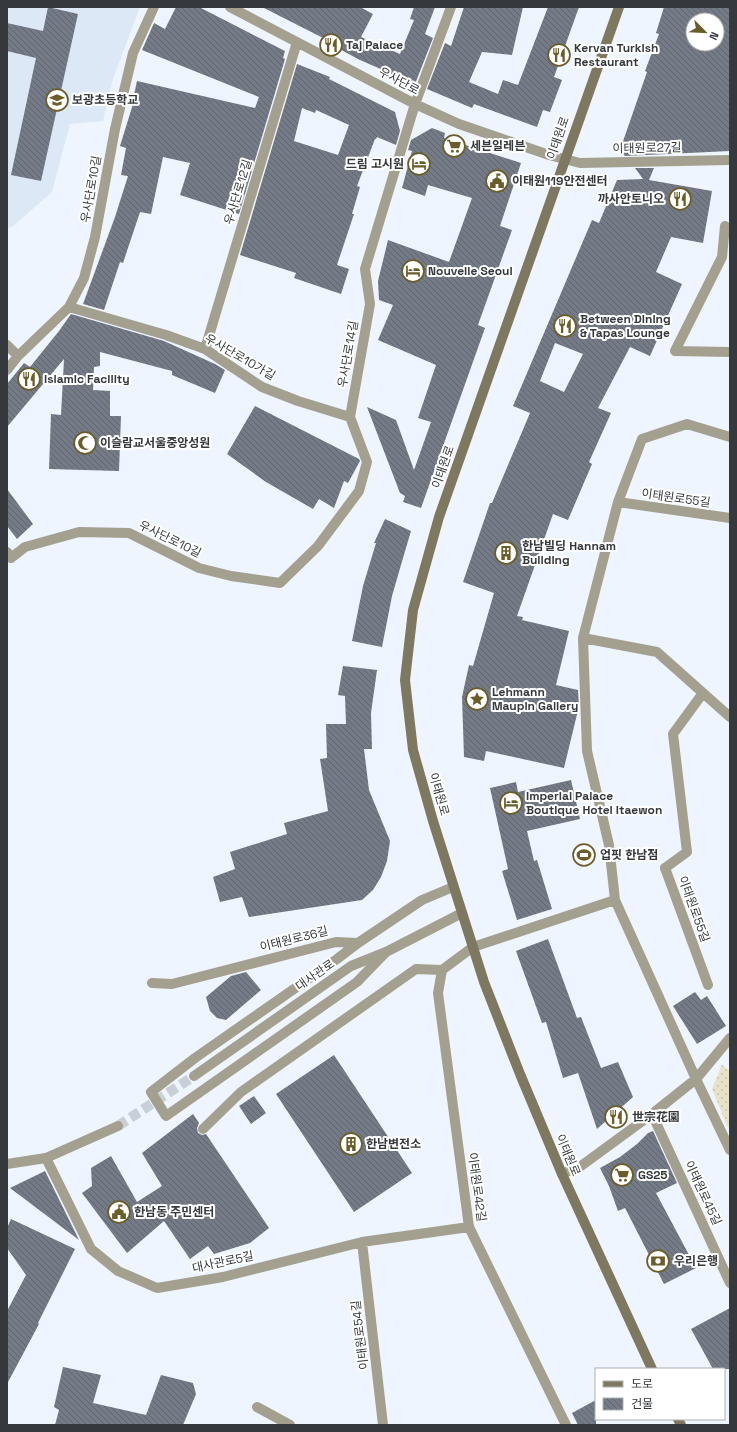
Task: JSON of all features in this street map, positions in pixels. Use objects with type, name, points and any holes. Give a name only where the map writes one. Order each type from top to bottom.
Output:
[{"type":"main road","name":"이태원로","points":[[619,7],[439,517],[413,610],[405,680],[413,750],[453,887],[484,982],[523,1082],[562,1174],[652,1368]]},
{"type":"street","name":"우사단로10길","points":[[7,370],[18,356],[70,308],[84,278],[95,237],[115,130],[133,53],[154,7]]},
{"type":"street","name":"우사단로","points":[[230,7],[415,104],[459,124],[549,155],[565,159]]},
{"type":"street","name":"우사단로14길","points":[[350,417],[370,304],[365,269],[415,104],[451,7]]},
{"type":"street","name":"우사단로12길","points":[[205,349],[297,42]]},
{"type":"street","name":"이태원로27길","points":[[565,159],[580,163],[730,160]]},
{"type":"street","points":[[725,226],[726,257],[675,351],[730,352]]},
{"type":"street","name":"우사단로10가길","points":[[70,308],[166,335],[205,349],[262,387],[298,401],[350,417]]},
{"type":"street","points":[[7,345],[18,356]]},
{"type":"street","name":"우사단로10길","points":[[7,552],[11,558],[26,547],[79,532],[129,533],[200,568],[231,576],[280,583],[318,546],[359,491],[367,462],[350,417]]},
{"type":"street","points":[[730,437],[687,424],[642,439],[618,502],[583,638],[587,751],[609,844],[615,900],[696,1079],[730,1150]]},
{"type":"street","name":"이태원로55길","points":[[618,502],[730,518]]},
{"type":"street","points":[[583,638],[657,652],[730,717]]},
{"type":"street","name":"이태원로55길","points":[[703,693],[673,734],[687,852],[665,868],[708,986]]},
{"type":"street","points":[[386,952],[357,982],[166,1116],[151,1092],[195,1058],[358,943],[422,900],[453,887]]},
{"type":"street","points":[[203,1129],[241,1092],[416,969],[442,970],[473,947],[615,900]]},
{"type":"street","name":"대사관로","points":[[194,1076],[351,966],[386,952],[462,913]]},
{"type":"street","name":"이태원로36길","points":[[152,983],[172,984],[336,942],[358,943]]},
{"type":"street","name":"이태원로42길","points":[[442,970],[438,993],[469,1227],[566,1425]]},
{"type":"street","points":[[562,1174],[581,1166],[652,1114],[696,1079],[730,1038]]},
{"type":"street","name":"이태원로45길","points":[[652,1114],[730,1283]]},
{"type":"street","points":[[7,1164],[46,1158],[118,1126]]},
{"type":"street","name":"대사관로5길","points":[[46,1158],[91,1249],[118,1271],[157,1288],[223,1277],[362,1242],[469,1227]]},
{"type":"street","name":"이태원로54길","points":[[362,1242],[383,1425]]},
{"type":"street","points":[[257,1407],[290,1425]]},
{"type":"shaded area","name":"보광초등학교","points":[[7,7],[140,7],[113,79],[103,121],[70,124],[52,192],[12,227],[7,228]]},
{"type":"shaded area","points":[[722,1064],[730,1072],[730,1128],[727,1126],[712,1089]]},
{"type":"building","points":[[48,7],[78,14],[41,181],[11,175],[36,58],[7,51],[7,23],[43,31]]},
{"type":"building","points":[[176,7],[199,7],[285,51],[283,58],[285,59],[239,214],[180,195],[190,163],[163,157],[151,214],[140,212],[123,263],[120,262],[104,310],[83,304],[115,217],[128,176],[121,175],[126,148],[120,146],[133,104],[137,81],[255,108],[259,97],[142,50],[154,23],[165,29]]},
{"type":"building","points":[[262,7],[360,7],[373,14],[361,37],[400,54],[414,20],[410,19],[414,7],[435,7],[425,34],[433,38],[415,84],[360,60],[330,44],[331,42]]},
{"type":"building","points":[[464,7],[523,7],[512,55],[482,52],[469,82],[498,94],[503,80],[518,85],[548,7],[579,7],[554,77],[562,80],[550,112],[543,110],[537,127],[474,104],[472,108],[427,89],[445,43],[451,46]]},
{"type":"building","points":[[664,7],[730,7],[730,151],[625,156],[620,150],[647,72],[645,71],[659,34],[656,33]]},
{"type":"building","points":[[297,64],[330,77],[329,79],[395,112],[400,131],[396,145],[377,137],[375,139],[357,186],[360,187],[352,214],[354,214],[337,265],[349,269],[341,294],[294,278],[296,273],[240,255]],"holes":[[[302,108],[315,113],[316,110],[349,125],[338,155],[294,141]]]},
{"type":"building","points":[[432,128],[445,133],[444,138],[521,163],[500,226],[512,230],[478,325],[485,328],[421,508],[403,502],[405,496],[400,493],[367,407],[396,420],[414,470],[431,422],[418,418],[436,365],[378,340],[393,305],[379,300],[378,281],[388,240],[449,262],[472,198],[428,185],[425,196],[402,188],[412,151],[408,150],[411,140]]},
{"type":"building","points":[[635,168],[654,168],[649,180],[712,191],[703,243],[671,237],[656,272],[682,284],[650,356],[630,347],[598,408],[611,413],[589,462],[592,464],[568,520],[553,514],[517,616],[523,617],[522,620],[569,631],[556,685],[578,690],[579,706],[564,768],[486,751],[484,761],[464,757],[462,697],[469,665],[473,666],[494,593],[463,582],[490,503],[492,503],[530,413],[513,406],[592,220],[599,223],[617,180],[643,179]],"holes":[[[555,343],[583,354],[564,392],[540,381]]]},
{"type":"building","points":[[71,314],[164,341],[215,364],[225,370],[215,393],[172,375],[172,371],[100,352],[100,366],[94,367],[93,390],[110,391],[110,416],[121,416],[119,471],[49,469],[51,414],[61,415],[64,359],[7,427],[7,384],[24,363],[30,367]]},
{"type":"building","points":[[255,406],[359,459],[360,461],[348,483],[344,481],[334,508],[319,499],[313,509],[266,482],[227,454]]},
{"type":"building","points":[[7,489],[33,524],[17,539],[7,526]]},
{"type":"building","points":[[385,519],[411,531],[392,596],[382,647],[352,641],[363,586],[376,543],[374,543]]},
{"type":"building","points":[[343,666],[377,670],[371,713],[372,749],[364,749],[369,790],[390,841],[387,861],[381,877],[373,890],[362,900],[249,917],[242,897],[220,902],[213,877],[235,869],[230,852],[287,834],[284,823],[328,811],[320,759],[327,758],[326,724],[346,724],[345,696],[338,695]]},
{"type":"building","points":[[571,780],[580,819],[527,831],[534,861],[537,860],[552,909],[517,920],[502,871],[508,869],[490,788],[516,782],[518,792]]},
{"type":"building","points":[[548,939],[577,1018],[581,1017],[601,1068],[618,1062],[633,1097],[597,1129],[578,1073],[563,1078],[546,1022],[542,1023],[516,951]]},
{"type":"building","points":[[246,972],[261,990],[226,1020],[217,1018],[210,1011],[206,997],[231,976]]},
{"type":"building","points":[[695,992],[701,1000],[707,996],[726,1026],[697,1044],[673,1006]]},
{"type":"building","name":"한남변전소","points":[[334,1055],[412,1173],[354,1212],[276,1094]]},
{"type":"building","points":[[254,1096],[266,1113],[251,1124],[239,1106]]},
{"type":"building","points":[[193,1114],[199,1123],[197,1128],[198,1133],[202,1135],[206,1134],[269,1228],[250,1243],[214,1254],[208,1246],[190,1259],[164,1221],[127,1253],[82,1193],[92,1186],[91,1168],[111,1156],[137,1202],[162,1186],[142,1153]]},
{"type":"building","points":[[653,1131],[677,1183],[656,1193],[696,1268],[664,1284],[625,1208],[618,1211],[609,1186],[600,1168],[620,1157],[648,1133]]},
{"type":"building","points":[[45,1171],[79,1240],[10,1188]]},
{"type":"building","points":[[11,1219],[75,1249],[38,1323],[39,1324],[7,1384],[7,1311],[26,1275],[7,1248],[7,1228]]},
{"type":"building","points":[[730,1308],[730,1369],[712,1368],[691,1329]]},
{"type":"building","points":[[63,1367],[101,1375],[93,1403],[146,1415],[161,1375],[193,1383],[196,1394],[183,1425],[55,1425],[59,1410],[54,1407]]},
{"type":"building","points":[[595,1401],[596,1425],[578,1425],[572,1413]]},
{"type":"tunnel","points":[[118,1126],[194,1076]]},
{"type":"place","name":"Taj Palace","points":[[331,45]]},
{"type":"place","name":"Kervan Turkish Restaurant","points":[[559,55]]},
{"type":"place","name":"보광초등학교","points":[[57,100]]},
{"type":"place","name":"세븐일레븐","points":[[454,146]]},
{"type":"place","name":"드림 고시원","points":[[419,164]]},
{"type":"place","name":"이태원119안전센터","points":[[497,181]]},
{"type":"place","name":"까사안토니오","points":[[680,199]]},
{"type":"place","name":"Nouvelle Seoul","points":[[413,271]]},
{"type":"place","name":"Between Dining & Tapas Lounge","points":[[565,326]]},
{"type":"place","name":"Islamic Facility","points":[[29,379]]},
{"type":"place","name":"이슬람교서울중앙성원","points":[[85,443]]},
{"type":"place","name":"한남빌딩 Hannam Building","points":[[506,553]]},
{"type":"place","name":"Lehmann Maupin Gallery","points":[[477,699]]},
{"type":"place","name":"Imperial Palace Boutique Hotel Itaewon","points":[[511,803]]},
{"type":"place","name":"업핏 한남점","points":[[584,855]]},
{"type":"place","name":"世宗花園","points":[[616,1117]]},
{"type":"place","name":"한남변전소","points":[[351,1144]]},
{"type":"place","name":"GS25","points":[[622,1175]]},
{"type":"place","name":"한남동 주민센터","points":[[119,1212]]},
{"type":"place","name":"우리은행","points":[[658,1261]]}]
